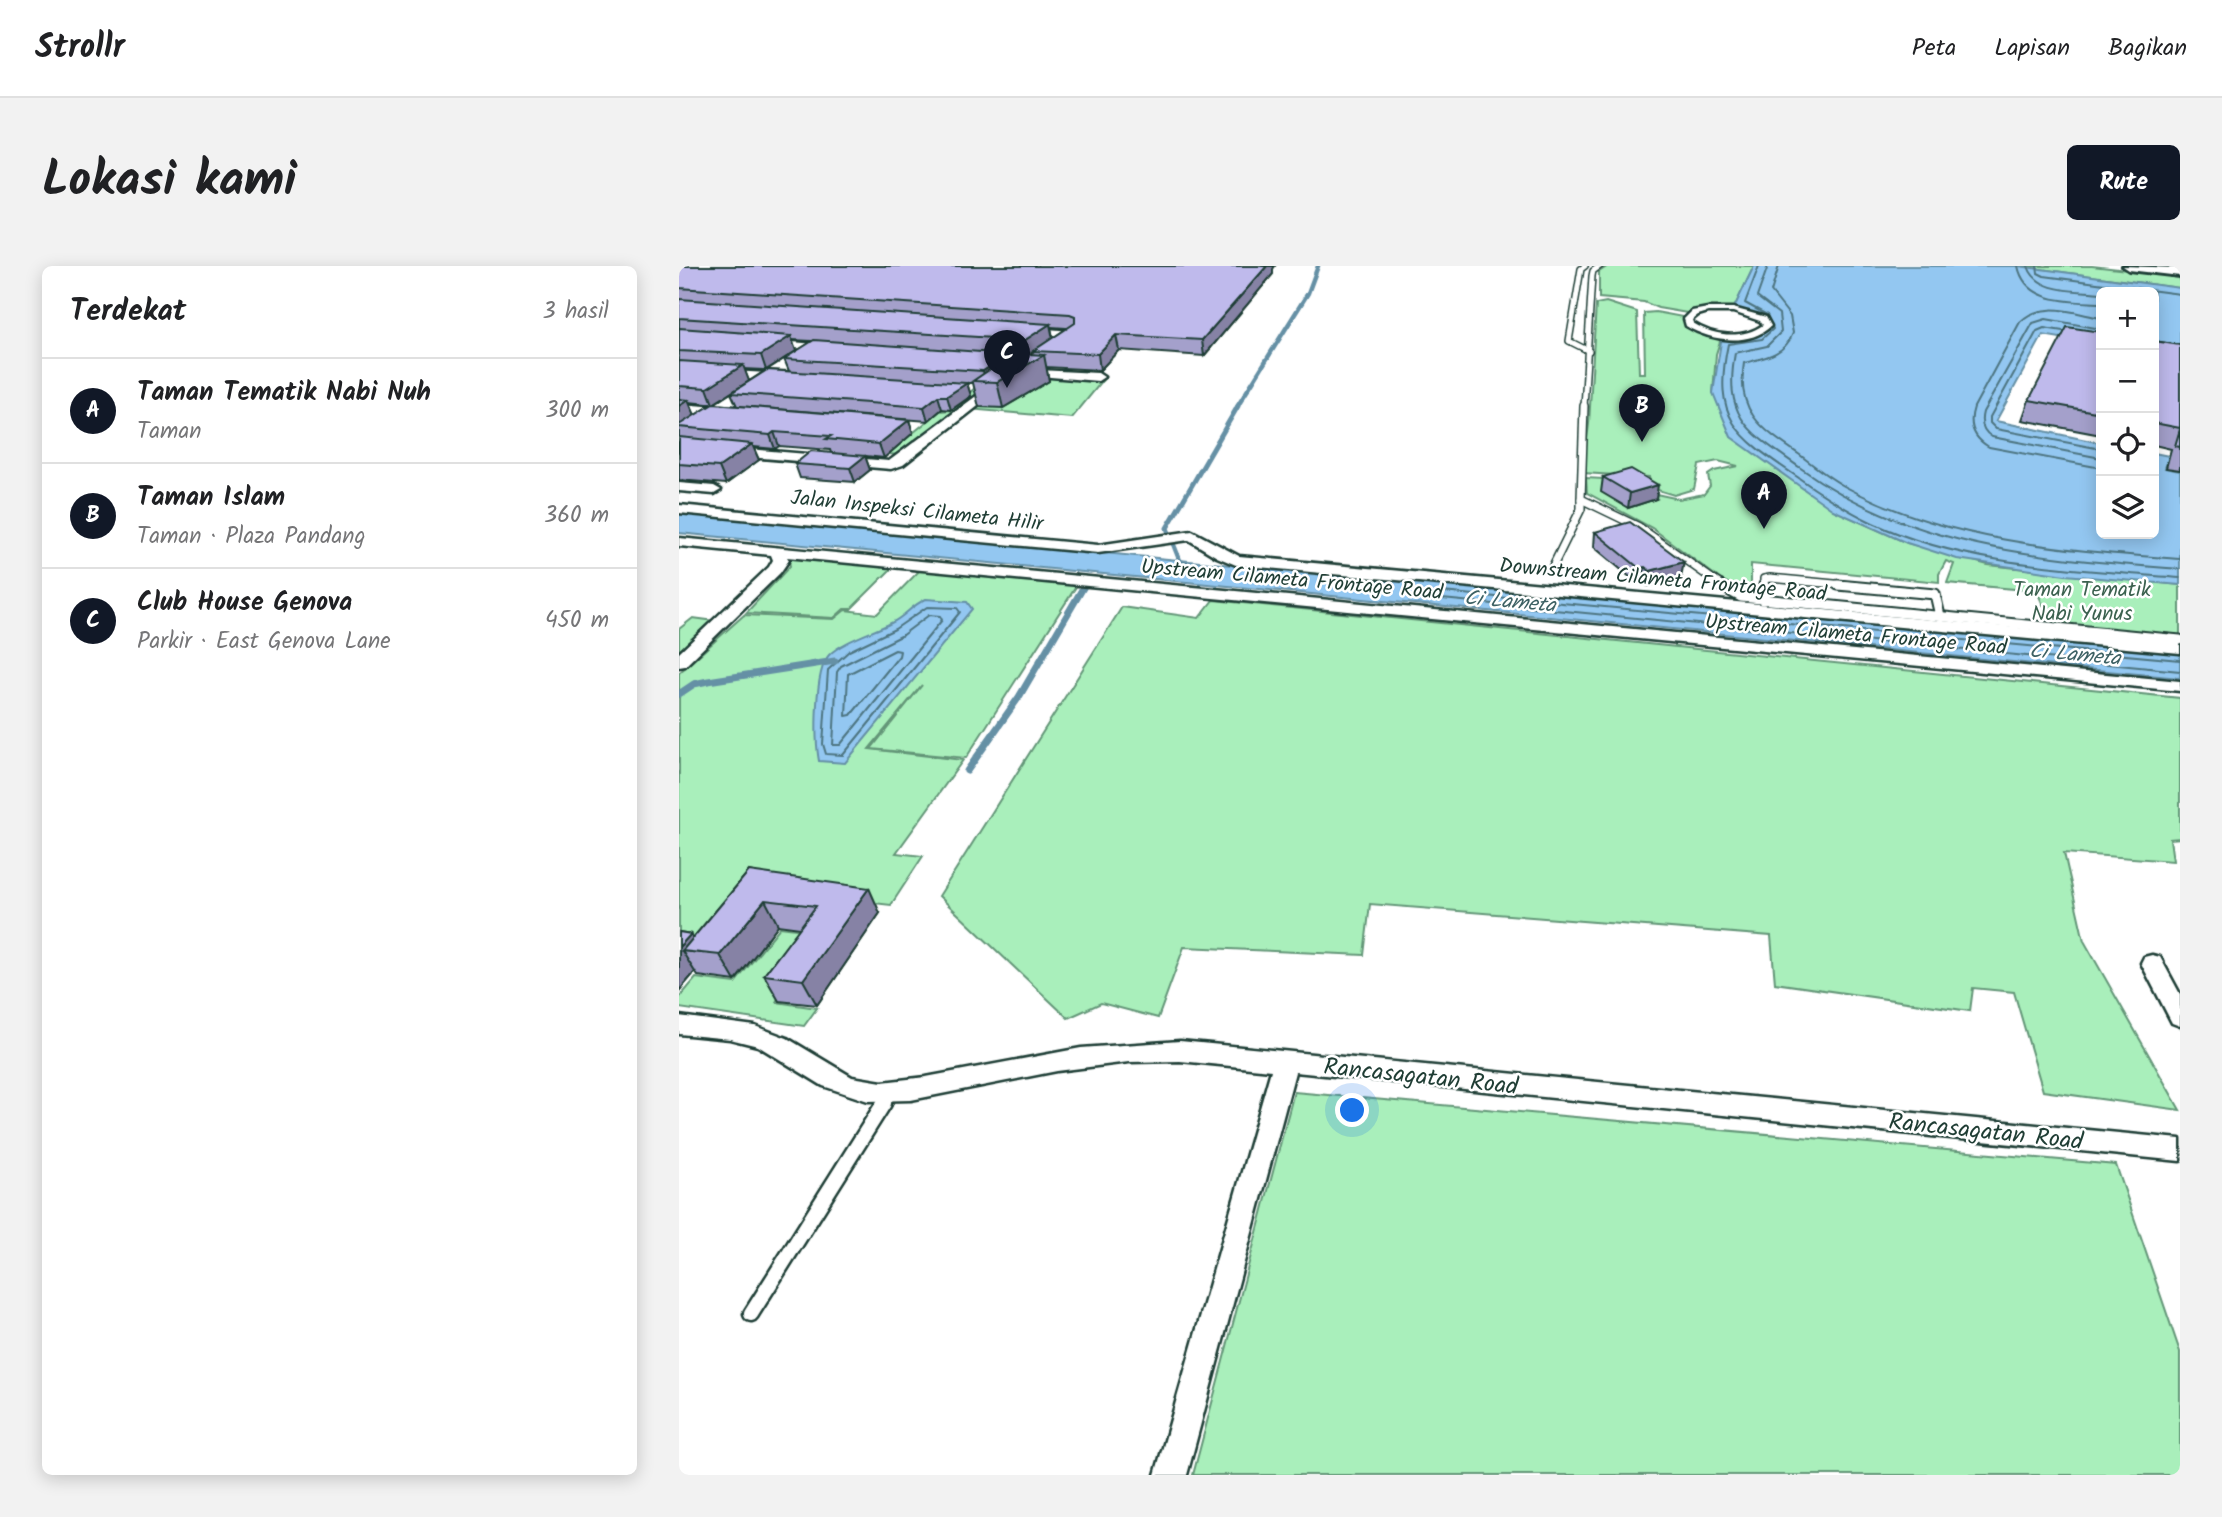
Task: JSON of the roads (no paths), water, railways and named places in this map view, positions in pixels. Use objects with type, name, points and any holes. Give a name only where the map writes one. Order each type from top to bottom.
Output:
[{"type":"street","points":[[2129,266],[2180,270]]},
{"type":"street","points":[[2166,266],[2180,270]]},
{"type":"street","points":[[1708,310],[1745,312],[1763,319],[1766,326],[1753,334],[1729,336],[1703,332],[1689,324],[1691,315],[1708,310]]},
{"type":"street","points":[[1015,330],[1072,334],[1052,349]]},
{"type":"street","points":[[697,423],[834,334]]},
{"type":"street","points":[[747,342],[841,349]]},
{"type":"street","points":[[679,447],[891,465],[991,391],[1018,367],[1033,362]]},
{"type":"street","points":[[1018,367],[1098,377]]},
{"type":"street","points":[[679,371],[797,379]]},
{"type":"street","points":[[964,389],[991,391]]},
{"type":"street","points":[[679,408],[742,413]]},
{"type":"street","points":[[913,427],[940,429]]},
{"type":"street","points":[[679,487],[714,490]]},
{"type":"street","name":"Jalan Inspeksi Cilameta Hilir","points":[[679,509],[1098,549],[1150,542]]},
{"type":"street","name":"Downstream Cilameta Frontage Road","points":[[1150,542],[1189,534],[1196,535],[1222,554],[1237,560],[1898,625],[2180,648]]},
{"type":"street","points":[[679,542],[776,551],[781,560],[775,570],[679,662]]},
{"type":"street","name":"Upstream Cilameta Frontage Road","points":[[776,551],[1904,656],[2180,686]]},
{"type":"street","points":[[1898,625],[1904,656]]},
{"type":"street","points":[[2153,962],[2180,1017]]},
{"type":"street","name":"Rancasagatan Road","points":[[679,1025],[756,1035],[778,1045],[844,1086],[865,1091],[891,1092],[1095,1054],[1132,1050],[1180,1051],[2180,1150]]},
{"type":"street","points":[[1171,1475],[1285,1063]]},
{"type":"lane","points":[[1585,266],[1581,269],[1569,341],[1589,351]]},
{"type":"lane","points":[[1553,566],[1581,509],[1583,487],[1580,475],[1593,271],[1601,266]]},
{"type":"lane","points":[[1576,297],[1592,299]]},
{"type":"lane","points":[[1581,499],[1639,527],[1731,593],[1763,600],[2180,639]]},
{"type":"lane","points":[[1763,600],[1764,579],[1770,578],[1935,594],[1940,616]]},
{"type":"lane","points":[[751,1314],[891,1092]]},
{"type":"water","points":[[1754,266],[2018,266],[2180,288],[2180,359],[2159,355],[2159,287],[2096,287],[2096,344],[2043,335],[1996,421],[2096,442],[2096,539],[2159,539],[2159,454],[2169,456],[2165,468],[2180,471],[2180,585],[2065,575],[1957,559],[1907,543],[1833,510],[1731,437],[1713,393],[1722,335],[1753,334],[1766,323],[1733,310]]},
{"type":"water","points":[[679,513],[2180,654],[2180,678],[679,533]]},
{"type":"water","points":[[926,599],[967,602],[972,609],[845,763],[819,761],[816,722],[818,690],[824,663],[829,655],[849,642],[896,620]]},
{"type":"waterway","name":"Ci Lameta","points":[[1237,407],[1308,293],[1318,266]]},
{"type":"waterway","name":"Ci Lameta","points":[[1188,564],[1180,561],[1167,528],[1238,406]]},
{"type":"waterway","points":[[967,771],[1019,697],[1084,586]]},
{"type":"waterway","points":[[679,694],[694,684],[708,681],[835,661]]},
{"type":"place","name":"Club House Genova","points":[[1007,388]]},
{"type":"place","name":"Taman Islam","points":[[1642,442]]},
{"type":"place","name":"Taman Tematik Nabi Nuh","points":[[1764,529]]},
{"type":"park label","name":"Taman Tematik Nabi Yunus","points":[[2082,601]]}]
